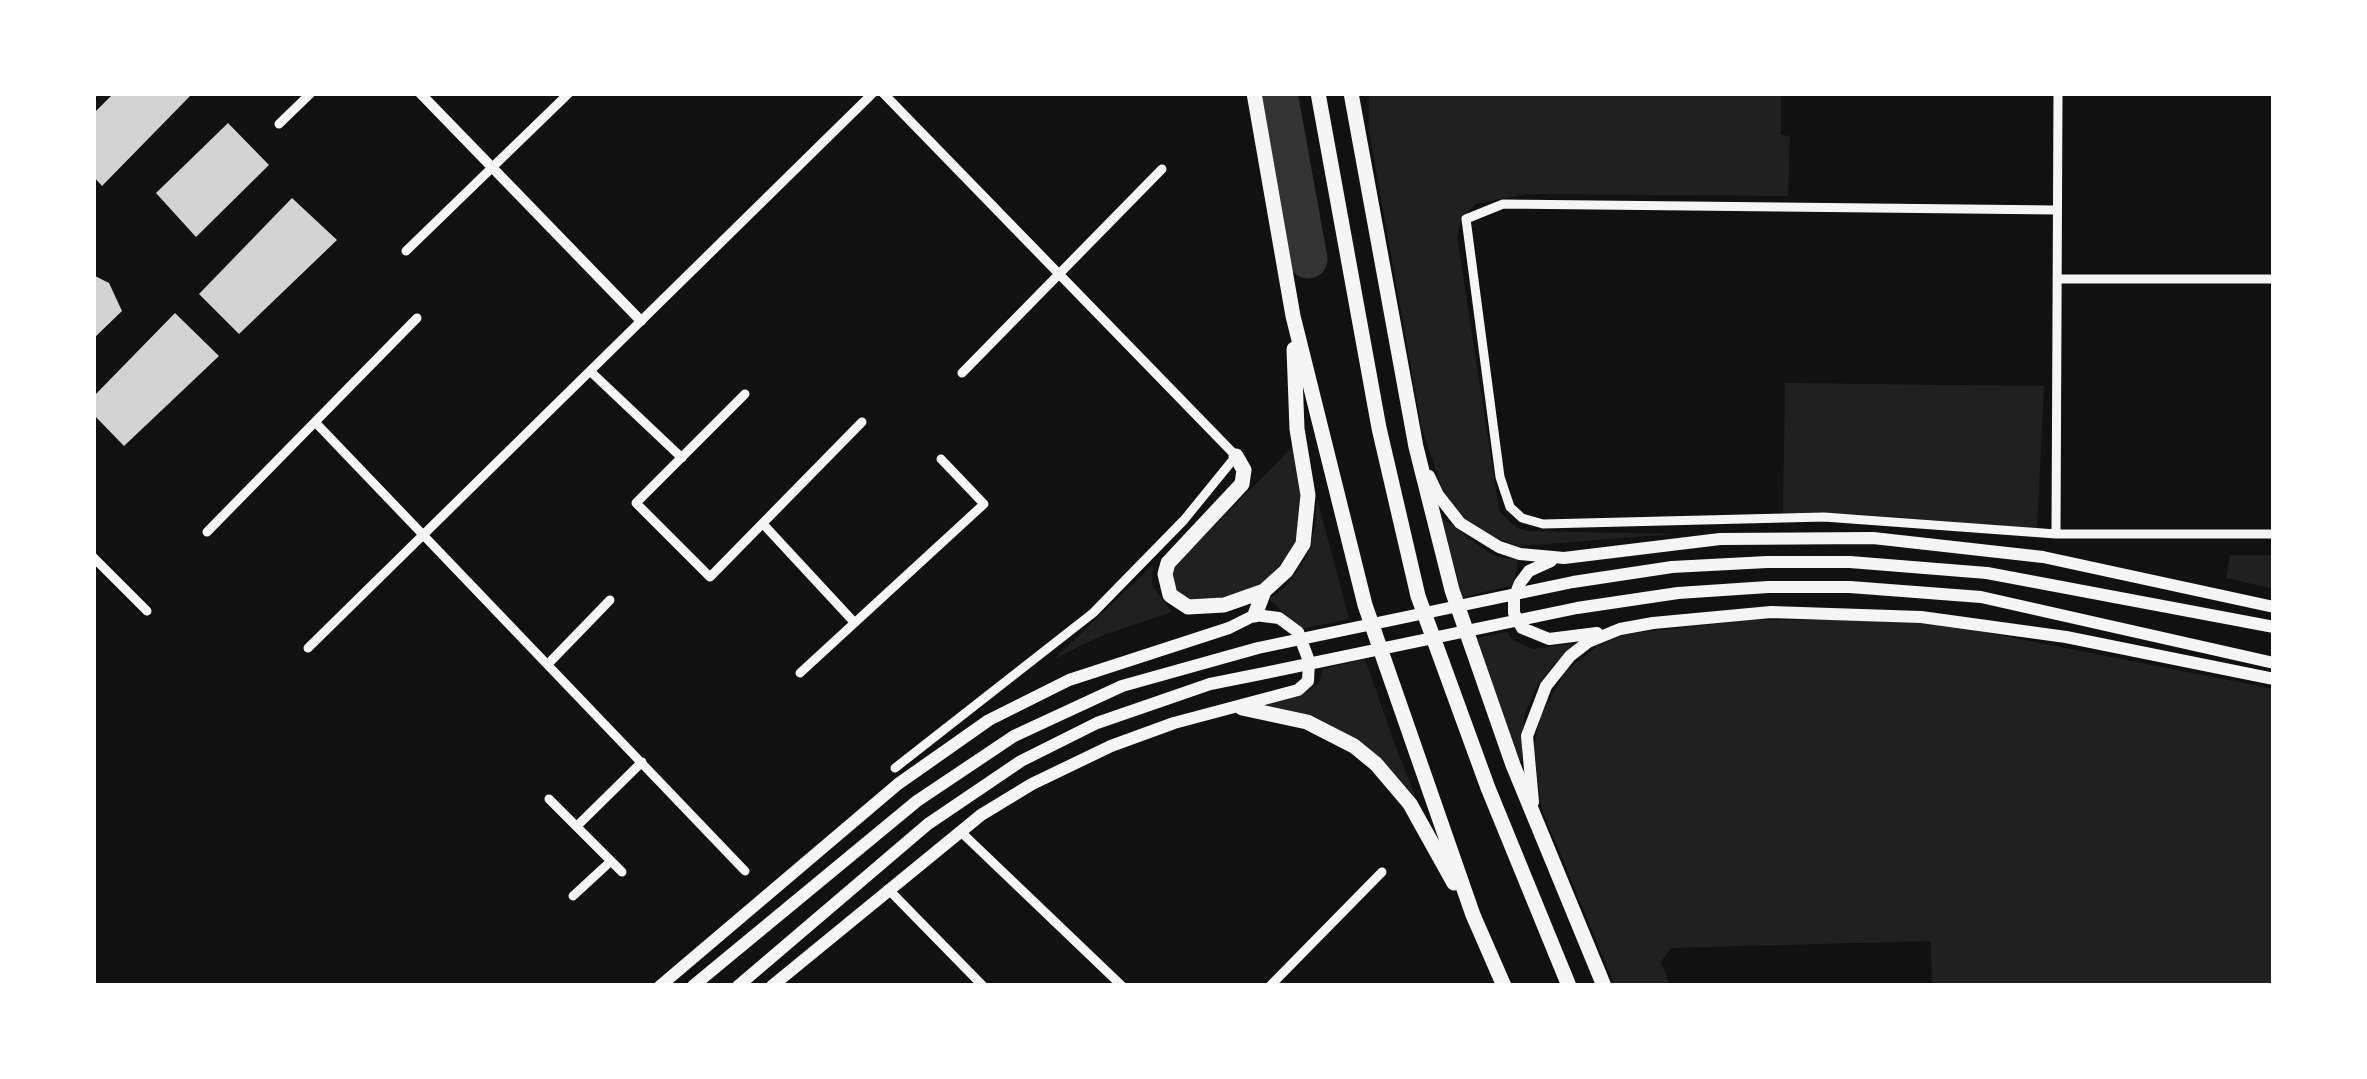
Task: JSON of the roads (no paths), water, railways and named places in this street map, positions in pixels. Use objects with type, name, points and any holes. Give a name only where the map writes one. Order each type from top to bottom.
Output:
[{"type":"highway","points":[[1254,93],[1293,316],[1365,605],[1474,915],[1504,986]]},
{"type":"highway","points":[[1318,93],[1378,428],[1418,596],[1480,767],[1569,986]]},
{"type":"highway","points":[[1351,93],[1416,447],[1452,590],[1604,986]]},
{"type":"highway","points":[[1358,131],[1363,93]]},
{"type":"highway","points":[[1236,456],[1244,470],[1242,484],[1168,563],[1166,585],[1176,602],[1204,609],[1264,591],[1286,571],[1306,533],[1308,495],[1297,430],[1293,316]]},
{"type":"highway","points":[[1256,615],[1264,591]]},
{"type":"highway","points":[[1242,708],[1319,727],[1376,764],[1409,804],[1474,915]]},
{"type":"main road","points":[[1416,447],[1438,495],[1460,523],[1499,547],[1564,558]]},
{"type":"main road","points":[[2274,607],[2043,557],[1874,538],[1720,539],[1564,558],[1529,571],[1520,584],[1514,613],[1522,628],[1549,640],[1687,618],[1771,612],[1922,616],[2066,637],[2274,679]]},
{"type":"main road","points":[[693,986],[916,801],[1014,736],[1122,686],[1258,648],[1573,582],[1672,567],[1767,562],[1987,573],[2274,627]]},
{"type":"main road","points":[[738,986],[928,824],[1021,760],[1097,722],[1210,685],[1264,673],[1577,608],[1678,592],[1768,586],[1981,597],[2274,663]]},
{"type":"main road","points":[[660,986],[898,784],[989,720],[1069,680],[1256,615],[1279,618],[1298,632],[1306,645],[1308,681],[1298,690],[1174,723],[1071,764],[998,805],[772,986]]},
{"type":"main road","points":[[1535,815],[1527,748],[1536,705],[1570,656],[1588,642],[1620,629]]},
{"type":"street","points":[[279,124],[311,93]]},
{"type":"street","points":[[420,93],[641,321]]},
{"type":"street","points":[[406,251],[569,93]]},
{"type":"street","points":[[308,648],[873,93]]},
{"type":"street","points":[[883,93],[1236,456],[1184,520],[1093,613],[895,768]]},
{"type":"street","points":[[2056,534],[2058,93]]},
{"type":"street","points":[[962,373],[1162,169]]},
{"type":"street","points":[[2057,210],[1503,204],[1466,219],[1500,477],[1510,506],[1522,518],[1543,524],[1824,517],[2056,534],[2274,535]]},
{"type":"street","points":[[2057,279],[2274,279]]},
{"type":"street","points":[[207,532],[417,318]]},
{"type":"street","points":[[590,370],[682,458]]},
{"type":"street","points":[[745,394],[636,503],[710,577],[862,422]]},
{"type":"street","points":[[315,422],[745,871]]},
{"type":"street","points":[[800,673],[984,504],[941,459]]},
{"type":"street","points":[[764,525],[853,621]]},
{"type":"street","points":[[93,557],[147,611]]},
{"type":"street","points":[[548,664],[610,600]]},
{"type":"street","points":[[577,826],[642,762]]},
{"type":"street","points":[[549,799],[622,872]]},
{"type":"street","points":[[961,832],[1122,986]]},
{"type":"street","points":[[573,896],[611,861]]},
{"type":"street","points":[[1270,986],[1382,872]]},
{"type":"street","points":[[888,890],[983,986]]},
{"type":"waterway","points":[[1278,93],[1308,259]]}]
